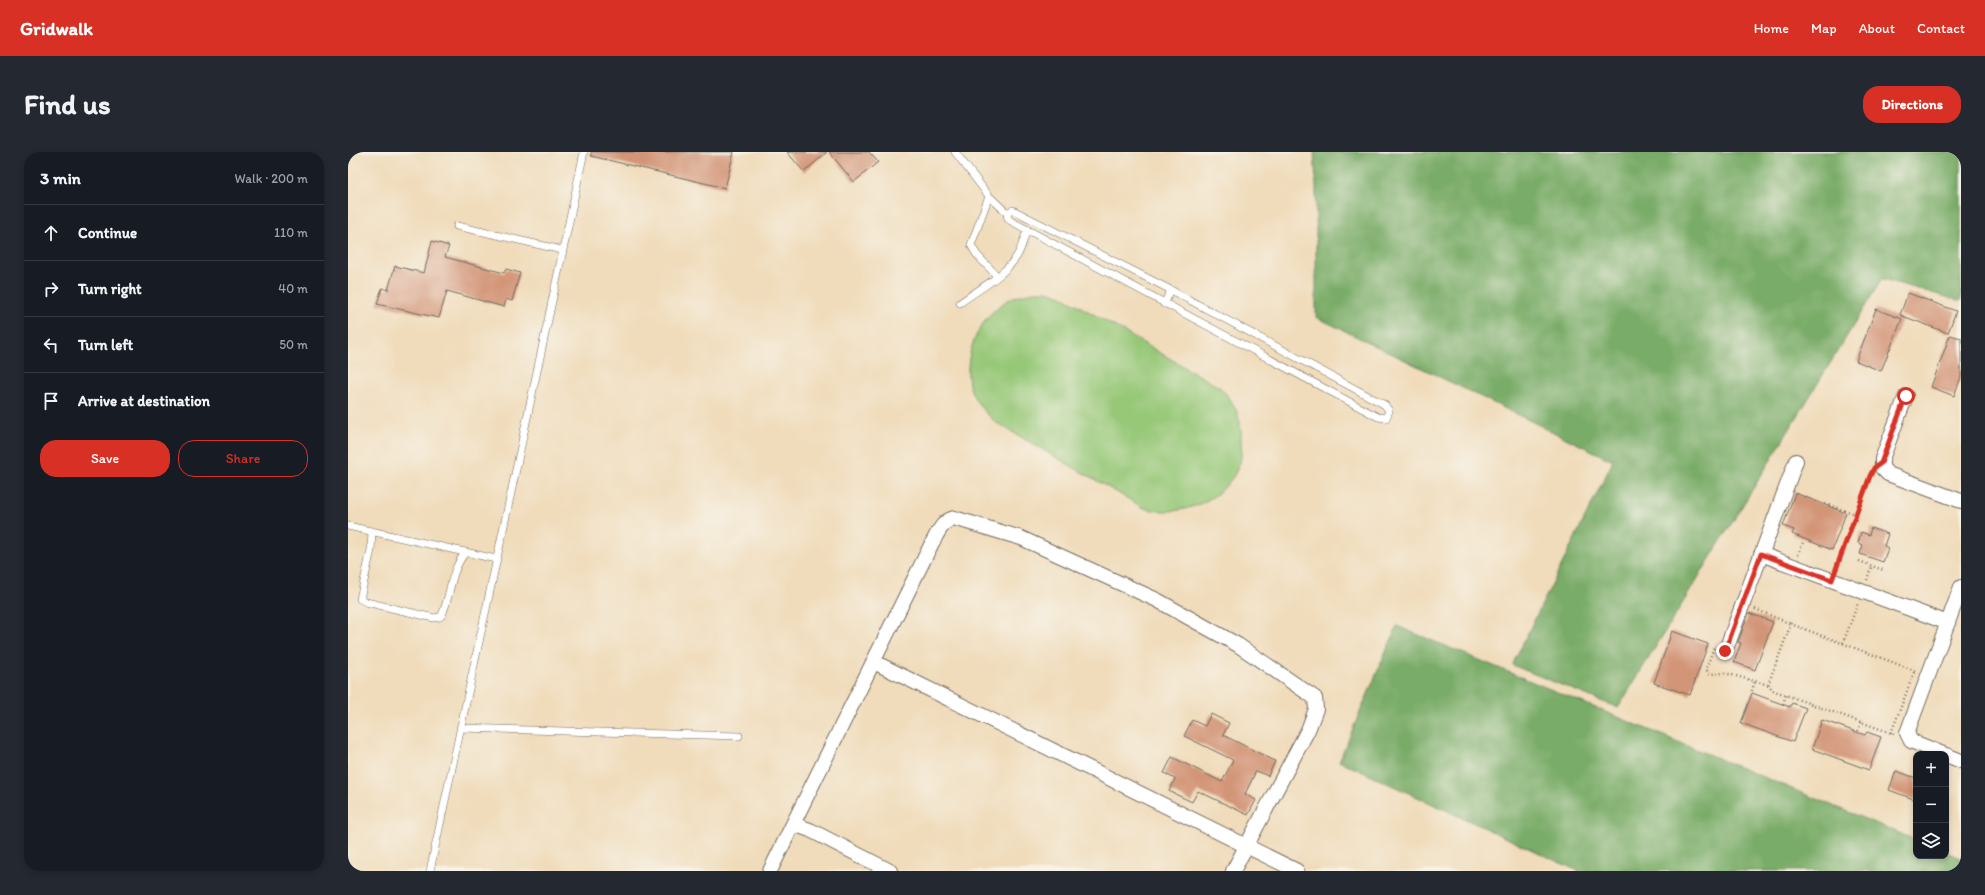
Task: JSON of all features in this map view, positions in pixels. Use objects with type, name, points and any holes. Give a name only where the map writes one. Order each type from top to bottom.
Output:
[{"type":"street","points":[[1906,396],[1881,463],[1884,471],[1888,474],[1961,501]]},
{"type":"street","points":[[1728,644],[1796,461]]},
{"type":"street","points":[[770,871],[939,530],[946,521],[954,518],[1021,538],[1157,600],[1238,645],[1312,695],[1316,700],[1314,717],[1308,730],[1233,871]]},
{"type":"street","points":[[1761,554],[1948,623]]},
{"type":"street","points":[[1936,751],[1911,741],[1907,733],[1961,587]]},
{"type":"street","points":[[874,662],[1297,871]]},
{"type":"street","points":[[1949,756],[1961,761]]},
{"type":"street","points":[[793,824],[810,830],[890,871]]},
{"type":"lane","points":[[430,871],[584,152]]},
{"type":"lane","points":[[955,152],[989,196],[1007,213],[1008,219],[1164,304],[1378,417],[1386,418],[1389,415],[1389,411],[1385,405],[1171,290],[1017,211],[1013,210],[1007,213]]},
{"type":"lane","points":[[989,196],[971,245],[977,255],[997,276]]},
{"type":"lane","points":[[457,226],[562,250]]},
{"type":"lane","points":[[960,303],[1007,268],[1018,254],[1027,230]]},
{"type":"lane","points":[[1164,304],[1171,290]]},
{"type":"lane","points":[[348,526],[496,559]]},
{"type":"lane","points":[[372,531],[371,550],[360,599],[366,602],[434,618],[440,618],[442,615],[455,570],[460,559],[466,552]]},
{"type":"lane","points":[[460,728],[739,736]]},
{"type":"path","points":[[1832,580],[1872,472],[1881,463]]},
{"type":"path","points":[[1825,504],[1856,514]]},
{"type":"path","points":[[1859,561],[1883,570]]},
{"type":"path","points":[[1743,602],[1791,624],[1928,675]]},
{"type":"path","points":[[1768,685],[1791,624]]},
{"type":"path","points":[[1728,644],[1725,651],[1714,647],[1706,669],[1709,674],[1725,673],[1755,681],[1768,685],[1772,690],[1891,733],[1907,733]]},
{"type":"path","points":[[1891,733],[1914,670]]},
{"type":"path","points":[[1752,691],[1755,681]]},
{"type":"path","points":[[1783,704],[1786,695]]},
{"type":"path","points":[[1858,731],[1861,722]]},
{"type":"green space","points":[[1314,152],[1961,152],[1961,301],[1882,279],[1618,708],[1512,665],[1613,461],[1316,317],[1316,185]]},
{"type":"green space","points":[[1038,291],[1048,291],[1062,296],[1219,387],[1229,397],[1236,410],[1240,424],[1242,450],[1240,462],[1234,475],[1225,487],[1214,496],[1187,508],[1172,511],[1158,511],[1144,508],[995,422],[987,414],[973,395],[969,384],[969,358],[977,333],[984,322],[1003,303],[1014,297]]},
{"type":"green space","points":[[1397,626],[1913,839],[1913,859],[1949,859],[1949,853],[1961,858],[1961,871],[1578,871],[1339,761]]},
{"type":"building","points":[[591,152],[734,152],[725,188],[591,156]]},
{"type":"building","points":[[787,152],[827,152],[804,172]]},
{"type":"building","points":[[829,152],[869,152],[878,162],[854,182]]},
{"type":"building","points":[[432,241],[449,246],[445,257],[504,273],[506,269],[520,273],[512,301],[506,299],[504,307],[447,291],[439,318],[377,304],[382,288],[388,290],[395,266],[424,273]]},
{"type":"building","points":[[1908,293],[1956,311],[1948,333],[1900,315]]},
{"type":"building","points":[[1876,309],[1902,319],[1881,371],[1856,361]]},
{"type":"building","points":[[1950,335],[1961,338],[1961,377],[1954,396],[1931,387]]},
{"type":"building","points":[[1795,493],[1846,513],[1832,550],[1792,534],[1794,530],[1783,526]]},
{"type":"building","points":[[1871,528],[1888,534],[1884,546],[1888,548],[1883,562],[1860,554],[1863,545],[1858,543],[1861,532],[1869,535]]},
{"type":"building","points":[[1749,613],[1773,622],[1755,670],[1734,662],[1741,643],[1738,642]]},
{"type":"building","points":[[1672,631],[1708,644],[1690,695],[1654,683]]},
{"type":"building","points":[[1752,693],[1790,707],[1792,703],[1806,708],[1793,742],[1741,723]]},
{"type":"building","points":[[1211,714],[1229,723],[1223,735],[1275,761],[1268,776],[1256,771],[1245,794],[1256,800],[1248,815],[1198,791],[1192,802],[1169,791],[1175,779],[1164,773],[1172,757],[1222,782],[1233,760],[1184,736],[1192,720],[1205,726]]},
{"type":"building","points":[[1822,720],[1865,735],[1867,732],[1881,737],[1869,770],[1812,749]]},
{"type":"building","points":[[1896,771],[1913,777],[1913,799],[1889,790]]},
{"type":"route","points":[[1725,651],[1761,554],[1832,580],[1870,476],[1874,468],[1881,463],[1906,396]]}]
